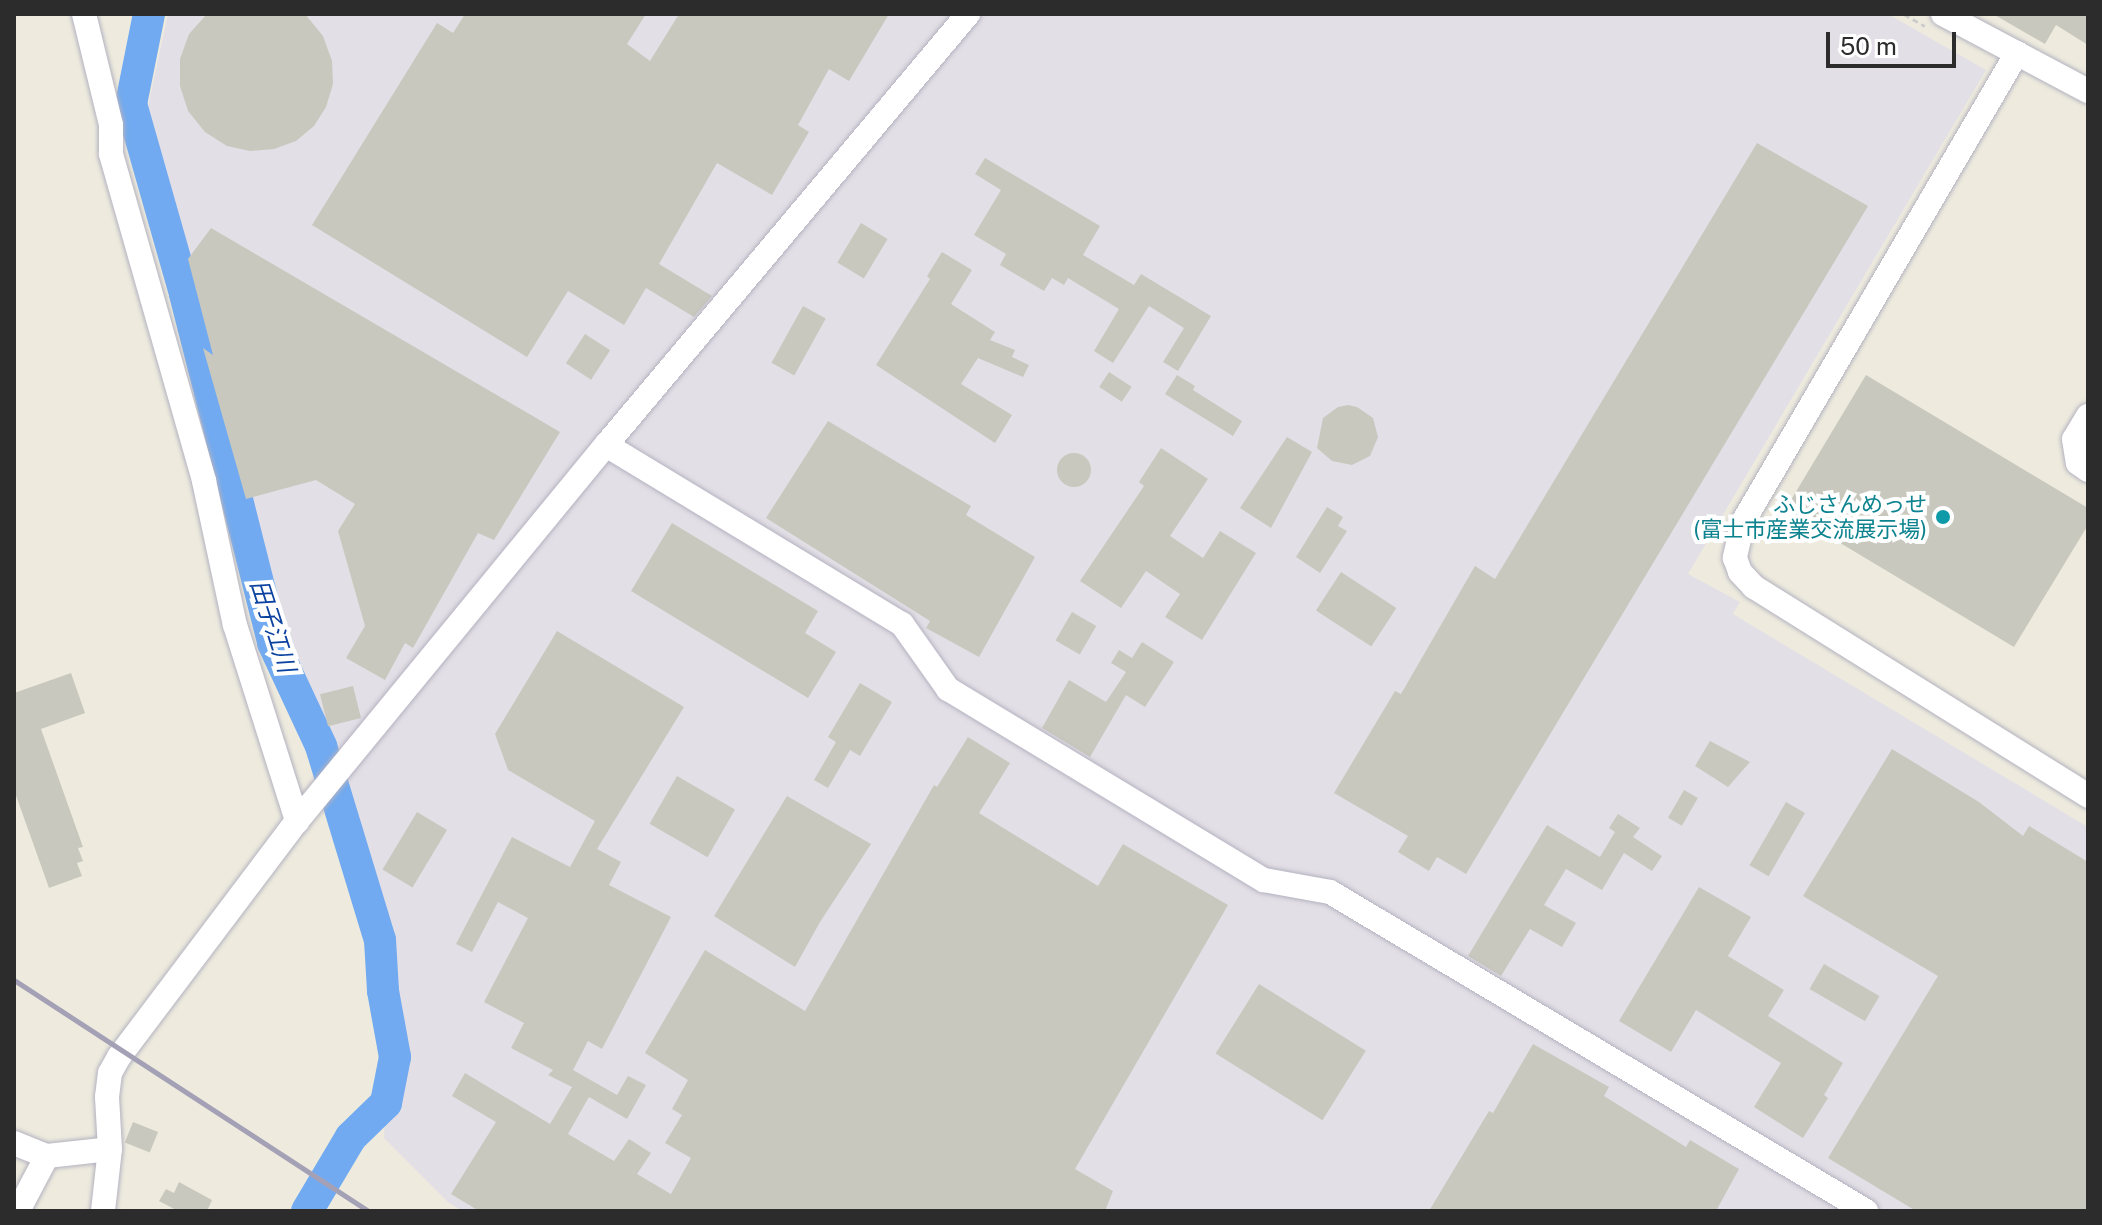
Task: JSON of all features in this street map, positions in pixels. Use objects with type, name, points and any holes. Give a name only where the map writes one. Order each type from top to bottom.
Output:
[{"type":"street","points":[[84,14],[111,125],[111,154],[204,481],[235,625],[297,821]]},
{"type":"street","points":[[103,1211],[110,1149],[110,1073],[297,821],[606,445],[968,14]]},
{"type":"street","points":[[1943,14],[2088,91]]},
{"type":"street","points":[[2017,53],[1743,522],[1735,558],[1740,572],[1754,587],[2088,796]]},
{"type":"street","points":[[2088,416],[2074,439],[2078,463],[2088,470]]},
{"type":"street","points":[[606,445],[902,624],[948,689],[1264,880],[1330,892],[1866,1211]]},
{"type":"street","points":[[14,1143],[47,1156],[110,1149]]},
{"type":"street","points":[[18,1211],[47,1156]]},
{"type":"shaded area","points":[[168,14],[1888,14],[1986,70],[1688,574],[1740,602],[1733,614],[2088,827],[2088,1211],[462,1211],[448,1202],[384,1138],[390,1038],[373,897],[318,774],[239,500],[146,115]]},
{"type":"building","points":[[207,14],[305,14],[323,36],[332,61],[333,84],[326,107],[314,126],[296,141],[274,149],[250,151],[227,146],[205,132],[188,111],[180,86],[180,59],[189,34]]},
{"type":"building","points":[[465,14],[646,14],[627,44],[650,61],[679,14],[889,14],[849,81],[829,69],[798,125],[809,132],[772,195],[717,163],[659,264],[712,296],[694,317],[646,288],[624,325],[568,291],[527,357],[312,225],[437,23],[453,33]]},
{"type":"building","points":[[1993,14],[2088,14],[2088,45],[2056,25],[2045,44]]},
{"type":"building","points":[[1757,143],[1868,206],[1466,874],[1437,857],[1429,871],[1398,852],[1408,836],[1334,793],[1395,691],[1401,694],[1475,566],[1495,579]]},
{"type":"building","points":[[985,158],[1100,226],[1083,255],[1134,285],[1141,274],[1211,316],[1178,371],[1163,362],[1184,328],[1149,306],[1113,363],[1094,351],[1119,309],[1068,278],[1064,285],[1052,278],[1044,291],[1000,265],[1006,254],[974,235],[1001,190],[975,174]]},
{"type":"building","points":[[861,223],[888,239],[864,278],[837,262]]},
{"type":"building","points":[[211,228],[560,432],[494,540],[478,533],[413,648],[405,643],[385,680],[346,658],[365,626],[338,531],[355,504],[316,480],[246,499],[203,348],[213,355],[188,259]]},
{"type":"building","points":[[942,252],[972,270],[951,304],[995,332],[990,340],[1015,350],[1012,357],[1029,365],[1023,377],[978,358],[961,384],[1012,415],[995,443],[876,365],[930,279],[927,276]]},
{"type":"building","points":[[803,306],[826,319],[794,375],[771,363]]},
{"type":"building","points":[[585,334],[610,350],[591,380],[566,363]]},
{"type":"building","points":[[1109,372],[1132,387],[1122,402],[1099,387]]},
{"type":"building","points":[[1177,375],[1195,386],[1193,390],[1242,421],[1233,436],[1165,394]]},
{"type":"building","name":"ふじさんめっせ (富士市産業交流展示場)","points":[[1866,375],[2088,508],[2088,525],[2014,647],[1785,510]]},
{"type":"building","points":[[1348,405],[1373,418],[1378,437],[1370,456],[1352,465],[1332,461],[1317,448],[1323,418],[1338,407]]},
{"type":"building","points":[[828,421],[971,506],[966,515],[1035,557],[979,657],[926,628],[930,621],[766,518]]},
{"type":"building","points":[[1287,437],[1312,452],[1271,528],[1240,508]]},
{"type":"building","points":[[1161,448],[1208,479],[1170,536],[1203,558],[1220,531],[1256,553],[1202,640],[1165,617],[1180,594],[1146,571],[1121,608],[1080,581],[1144,486],[1139,482]]},
{"type":"building","points":[[1074,453],[1086,458],[1091,470],[1086,482],[1074,487],[1062,482],[1057,470],[1062,458]]},
{"type":"building","points":[[1327,507],[1343,517],[1338,526],[1347,531],[1320,573],[1296,557]]},
{"type":"building","points":[[672,523],[818,611],[805,633],[836,652],[808,698],[631,591]]},
{"type":"building","points":[[1341,572],[1396,608],[1371,647],[1316,611]]},
{"type":"building","points":[[1072,612],[1096,626],[1080,655],[1056,641]]},
{"type":"building","points":[[557,631],[684,707],[597,849],[621,862],[609,885],[671,917],[602,1049],[588,1041],[573,1070],[617,1095],[628,1076],[646,1085],[627,1119],[589,1097],[568,1134],[614,1161],[629,1139],[651,1153],[637,1174],[671,1194],[691,1158],[665,1143],[682,1115],[672,1109],[688,1080],[645,1053],[705,950],[805,1011],[934,785],[937,787],[968,737],[1010,763],[979,813],[1098,886],[1123,844],[1228,905],[1075,1169],[1113,1191],[1105,1211],[479,1211],[451,1194],[496,1122],[452,1096],[465,1073],[550,1124],[572,1087],[548,1075],[553,1070],[511,1048],[524,1023],[484,1002],[528,918],[498,902],[472,952],[456,944],[512,837],[570,867],[595,821],[508,770],[495,734]]},
{"type":"building","points":[[1142,642],[1174,662],[1145,707],[1126,695],[1090,757],[1042,728],[1069,680],[1106,702],[1126,672],[1111,663],[1119,650],[1132,658]]},
{"type":"building","points":[[71,673],[85,713],[41,729],[83,847],[78,848],[83,861],[77,863],[82,876],[49,888],[14,790],[14,693]]},
{"type":"building","points":[[860,683],[892,702],[860,756],[850,750],[828,788],[814,780],[836,742],[828,737]]},
{"type":"building","points":[[353,686],[361,718],[328,726],[320,694]]},
{"type":"building","points":[[1710,741],[1750,762],[1728,787],[1695,766]]},
{"type":"building","points":[[1892,749],[1979,802],[2023,836],[2029,826],[2088,862],[2088,1211],[1916,1211],[1828,1158],[1938,976],[1803,896]]},
{"type":"building","points":[[677,776],[735,810],[708,857],[650,824]]},
{"type":"building","points":[[1684,790],[1698,798],[1682,826],[1668,818]]},
{"type":"building","points":[[787,796],[871,844],[795,967],[714,916]]},
{"type":"building","points":[[1786,802],[1805,813],[1769,876],[1750,865]]},
{"type":"building","points":[[417,812],[447,830],[412,887],[382,869]]},
{"type":"building","points":[[1618,814],[1640,828],[1633,837],[1662,856],[1652,871],[1624,853],[1602,890],[1566,869],[1544,905],[1576,923],[1562,947],[1530,929],[1501,976],[1468,956],[1547,825],[1600,857],[1615,832],[1609,828]]},
{"type":"building","points":[[1699,887],[1751,917],[1728,956],[1784,990],[1768,1016],[1843,1063],[1824,1095],[1828,1098],[1803,1138],[1754,1107],[1781,1063],[1696,1010],[1671,1052],[1619,1021]]},
{"type":"building","points":[[1824,964],[1879,996],[1865,1021],[1810,989]]},
{"type":"building","points":[[1259,984],[1366,1051],[1322,1120],[1216,1054]]},
{"type":"building","points":[[1533,1044],[1609,1087],[1604,1096],[1686,1147],[1690,1140],[1739,1169],[1716,1211],[1429,1211],[1489,1111],[1493,1113]]},
{"type":"building","points":[[133,1122],[158,1132],[150,1153],[125,1142]]},
{"type":"building","points":[[179,1182],[212,1200],[207,1211],[178,1211],[159,1201],[166,1189],[174,1193]]},
{"type":"waterway","name":"田子江川","points":[[149,14],[131,104],[185,294],[273,643],[321,746],[380,940],[383,991],[395,1057],[386,1103],[351,1137],[307,1211]]},
{"type":"railway","points":[[14,980],[368,1211]]},
{"type":"place","name":"ふじさんめっせ (富士市産業交流展示場)","points":[[1943,517]]}]
